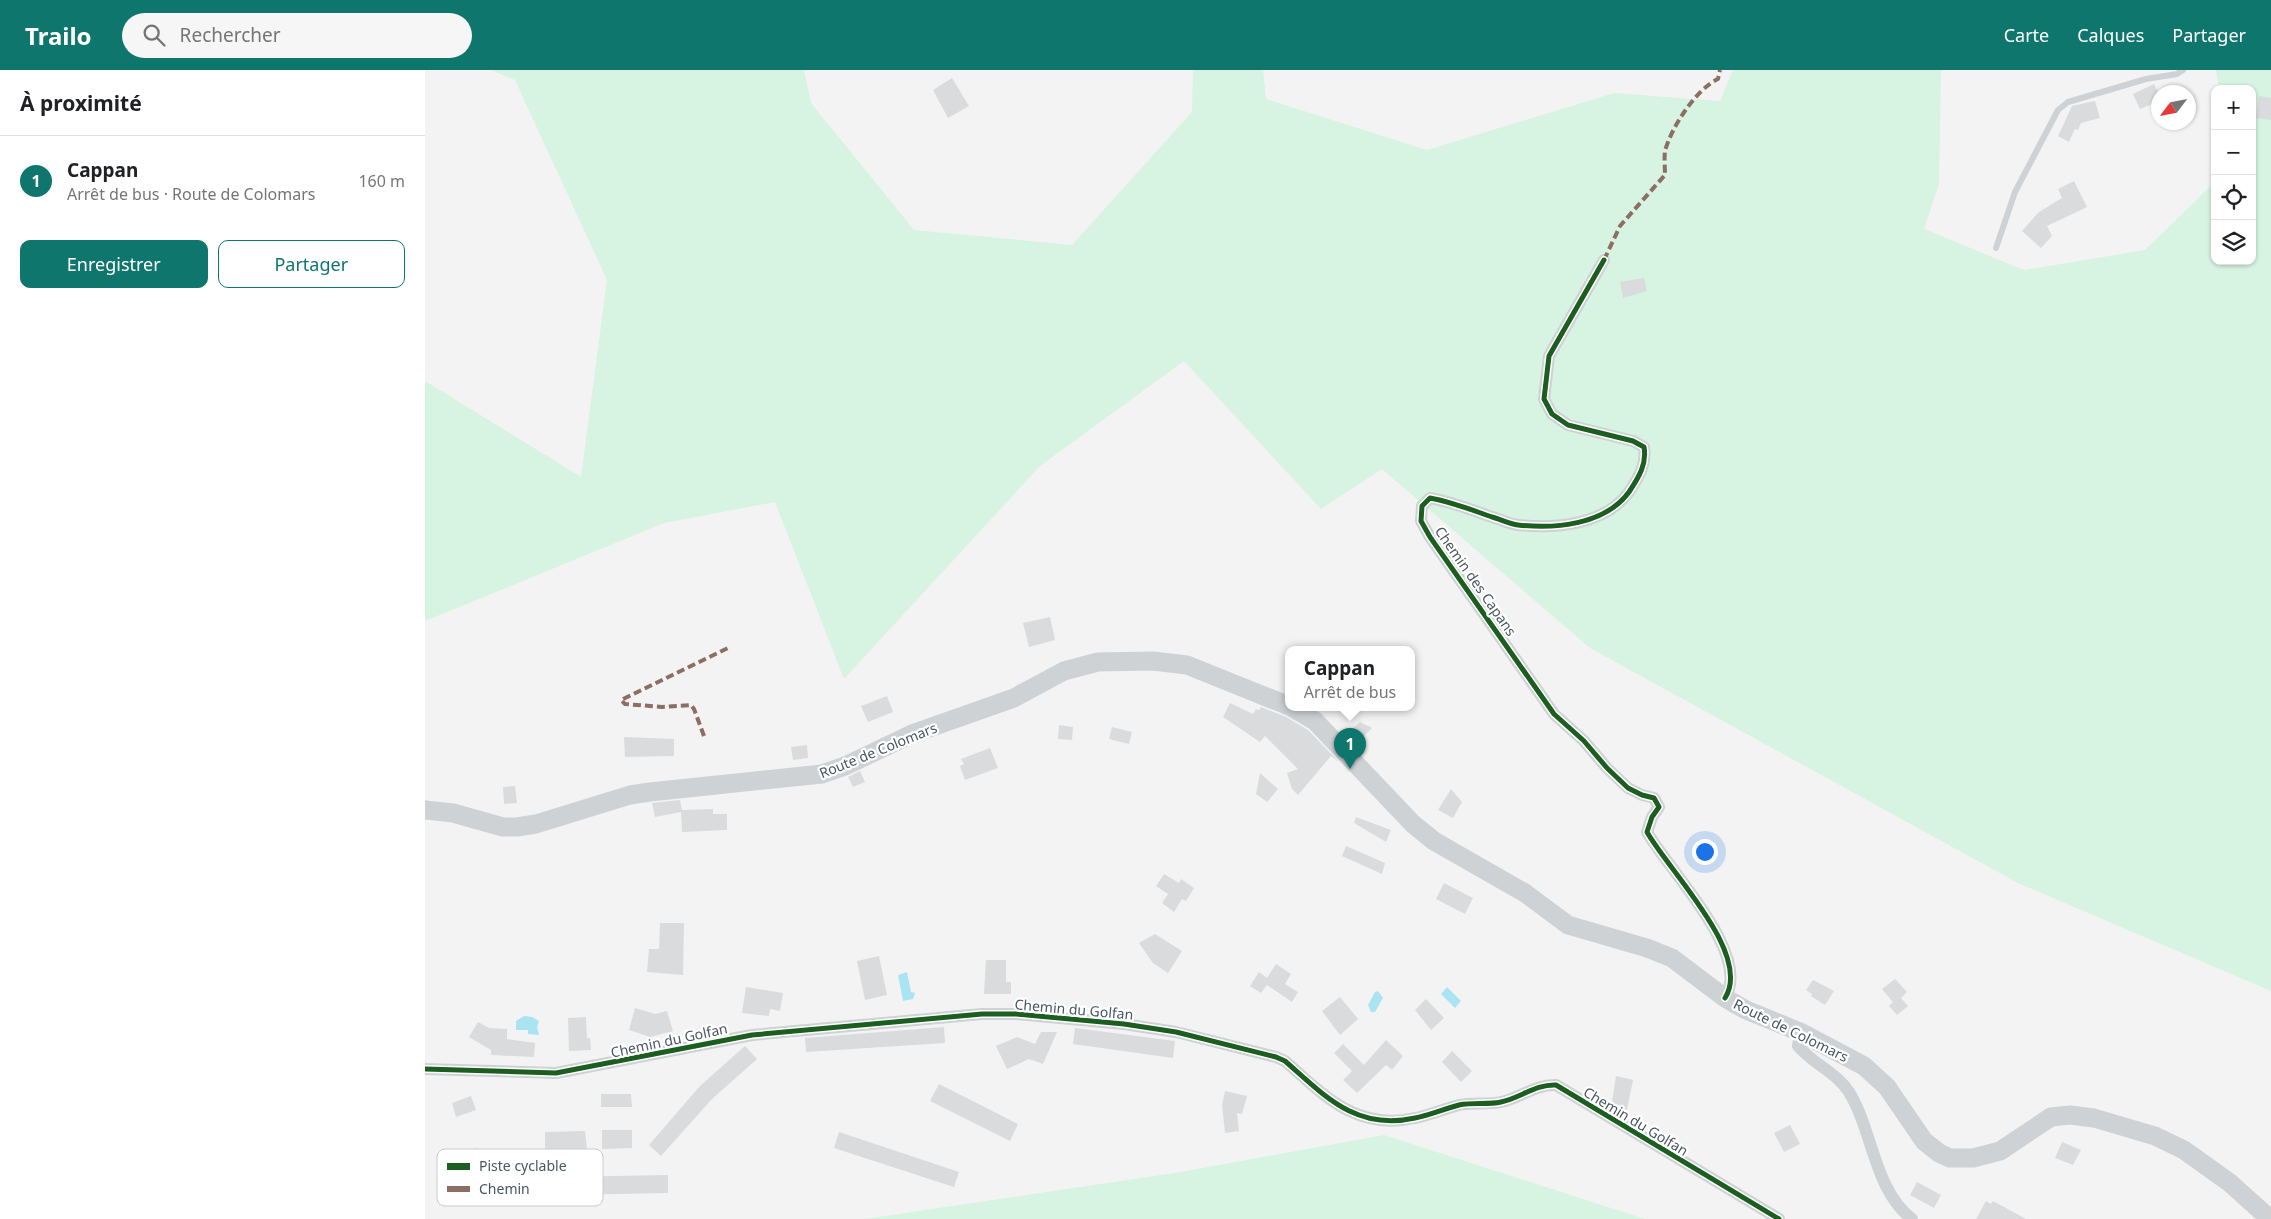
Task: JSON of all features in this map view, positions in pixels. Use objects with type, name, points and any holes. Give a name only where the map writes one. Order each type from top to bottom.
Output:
[{"type":"main road","name":"Route de Colomars","points":[[425,810],[453,813],[503,827],[517,827],[536,824],[622,797],[650,792],[822,774],[845,766],[913,734],[1014,698],[1064,671],[1098,662],[1153,661],[1187,666],[1285,704]]},
{"type":"main road","name":"Route de Colomars","points":[[1298,711],[1315,721],[1413,824],[1433,840],[1525,893],[1568,925],[1647,948],[1672,958],[1725,998],[1772,1022],[1800,1032],[1864,1066],[1887,1087],[1925,1142],[1950,1158],[1973,1158],[2000,1151],[2051,1117],[2070,1115],[2094,1118],[2155,1136],[2184,1150],[2230,1183],[2270,1219]]},
{"type":"street","name":"Chemin des Capans","points":[[1604,260],[1549,356],[1544,399],[1552,414],[1568,425],[1633,441],[1644,447],[1646,458],[1638,478],[1623,500],[1605,514],[1577,524],[1516,525],[1445,501],[1430,498],[1421,506],[1421,521],[1430,537],[1554,714],[1584,741],[1607,768],[1628,788],[1654,798],[1659,807],[1652,817],[1647,832],[1657,852],[1674,869],[1720,937],[1732,978],[1730,990],[1725,998]]},
{"type":"street","name":"Chemin du Golfan","points":[[425,1070],[556,1073],[752,1034],[953,1016],[1016,1014],[1114,1023],[1177,1032],[1276,1057],[1285,1061],[1336,1105],[1349,1113],[1373,1119],[1393,1121],[1416,1118],[1468,1104],[1500,1102],[1541,1086],[1556,1085],[1779,1219]]},
{"type":"street","points":[[1800,1032],[1798,1046],[1807,1056],[1834,1075],[1849,1092],[1892,1196],[1912,1219]]},
{"type":"lane","points":[[1996,248],[2015,192],[2058,110],[2068,102],[2146,79],[2177,74],[2183,70]]},
{"type":"green space","points":[[491,70],[804,70],[811,103],[914,230],[1072,245],[1192,112],[1193,70],[1263,70],[1266,99],[1427,150],[1614,93],[1720,101],[1733,70],[1941,70],[1939,184],[1924,229],[2024,270],[2145,250],[2211,186],[2211,265],[2256,265],[2256,85],[2218,85],[2216,70],[2271,70],[2271,991],[2018,883],[1590,648],[1382,469],[1321,509],[1184,361],[1040,466],[844,679],[775,502],[664,523],[425,621],[425,381],[581,477],[607,280],[515,80]]},
{"type":"green space","points":[[1384,1135],[1645,1219],[865,1219],[1175,1173]]},
{"type":"water","points":[[907,972],[911,992],[915,993],[913,999],[903,1001],[898,975]]},
{"type":"water","points":[[1447,987],[1461,1001],[1455,1008],[1441,994]]},
{"type":"water","points":[[1378,991],[1383,998],[1375,1012],[1371,1012],[1368,1005],[1375,992]]},
{"type":"water","points":[[524,1016],[532,1017],[539,1021],[537,1027],[539,1035],[528,1034],[528,1030],[516,1030],[516,1021]]},
{"type":"building","points":[[952,78],[969,106],[948,118],[933,90]]},
{"type":"building","points":[[2151,85],[2151,104],[2140,109],[2133,94]]},
{"type":"building","points":[[2259,96],[2271,98],[2271,120],[2256,118]]},
{"type":"building","points":[[2095,101],[2100,118],[2081,123],[2078,130],[2075,129],[2069,142],[2058,136],[2072,106]]},
{"type":"building","points":[[2074,181],[2087,207],[2047,226],[2052,236],[2041,248],[2022,231],[2039,212],[2062,198],[2058,189]]},
{"type":"building","points":[[1644,278],[1647,291],[1623,298],[1620,282]]},
{"type":"building","points":[[1050,617],[1055,640],[1029,647],[1023,623]]},
{"type":"building","points":[[887,696],[893,712],[868,722],[861,706]]},
{"type":"building","points":[[1230,703],[1253,714],[1256,709],[1259,710],[1261,707],[1286,717],[1308,730],[1338,761],[1331,756],[1298,795],[1292,789],[1287,773],[1298,769],[1265,736],[1260,742],[1223,717]]},
{"type":"building","points":[[1360,722],[1372,728],[1354,746],[1345,736]]},
{"type":"building","points":[[1059,725],[1073,727],[1072,740],[1058,739]]},
{"type":"building","points":[[1112,727],[1132,732],[1129,744],[1109,739]]},
{"type":"building","points":[[624,737],[674,739],[674,756],[625,757]]},
{"type":"building","points":[[807,745],[808,758],[793,760],[791,747]]},
{"type":"building","points":[[990,748],[998,768],[965,780],[960,766],[964,764],[961,759]]},
{"type":"building","points":[[860,771],[865,782],[853,787],[848,777]]},
{"type":"building","points":[[1260,773],[1278,789],[1267,802],[1256,794]]},
{"type":"building","points":[[515,786],[517,803],[504,804],[503,787]]},
{"type":"building","points":[[1451,789],[1462,802],[1453,818],[1438,810]]},
{"type":"building","points":[[680,800],[682,810],[713,809],[713,814],[727,814],[727,830],[682,832],[681,812],[655,817],[652,803]]},
{"type":"building","points":[[1356,817],[1391,830],[1386,842],[1354,823]]},
{"type":"building","points":[[1346,846],[1385,863],[1382,874],[1342,856]]},
{"type":"building","points":[[1164,874],[1179,883],[1181,879],[1194,888],[1186,901],[1182,899],[1174,912],[1162,903],[1168,894],[1156,886]]},
{"type":"building","points":[[1444,883],[1473,898],[1465,914],[1436,899]]},
{"type":"building","points":[[660,923],[684,923],[683,975],[647,972],[649,949],[659,949]]},
{"type":"building","points":[[1155,934],[1182,951],[1168,973],[1153,963],[1139,943]]},
{"type":"building","points":[[879,956],[887,995],[865,1000],[857,961]]},
{"type":"building","points":[[986,960],[1006,960],[1006,982],[1011,982],[1011,994],[984,994]]},
{"type":"building","points":[[1276,964],[1291,974],[1285,984],[1298,992],[1292,1002],[1267,985],[1261,993],[1250,986],[1259,972],[1267,978]]},
{"type":"building","points":[[1895,979],[1907,992],[1901,998],[1908,1006],[1897,1015],[1889,1006],[1893,1002],[1882,989]]},
{"type":"building","points":[[1813,980],[1834,991],[1825,1005],[1811,996],[1812,994],[1806,990]]},
{"type":"building","points":[[746,987],[783,993],[780,1011],[770,1009],[769,1016],[742,1013]]},
{"type":"building","points":[[1340,997],[1358,1019],[1340,1035],[1322,1011]]},
{"type":"building","points":[[1426,999],[1444,1018],[1431,1030],[1415,1010]]},
{"type":"building","points":[[635,1008],[655,1014],[667,1011],[673,1031],[650,1037],[629,1030]]},
{"type":"building","points":[[586,1017],[587,1038],[590,1038],[591,1050],[569,1051],[568,1018]]},
{"type":"building","points":[[478,1022],[489,1028],[507,1029],[507,1039],[535,1043],[534,1057],[491,1055],[491,1050],[469,1037]]},
{"type":"building","points":[[944,1027],[945,1043],[806,1052],[805,1038]]},
{"type":"building","points":[[1075,1028],[1175,1041],[1173,1058],[1073,1044]]},
{"type":"building","points":[[1041,1032],[1057,1032],[1043,1064],[1029,1059],[1007,1069],[996,1046],[1017,1037],[1035,1044]]},
{"type":"building","points":[[1386,1040],[1403,1056],[1392,1070],[1386,1065],[1357,1093],[1343,1080],[1352,1071],[1334,1053],[1343,1044],[1364,1065]]},
{"type":"building","points":[[745,1046],[757,1059],[712,1099],[661,1156],[649,1145],[700,1086]]},
{"type":"building","points":[[1452,1051],[1472,1071],[1461,1082],[1442,1062]]},
{"type":"building","points":[[1616,1076],[1633,1080],[1627,1110],[1611,1108]]},
{"type":"building","points":[[939,1084],[1018,1124],[1010,1141],[930,1101]]},
{"type":"building","points":[[1225,1091],[1247,1096],[1242,1114],[1237,1113],[1239,1131],[1225,1133],[1222,1105]]},
{"type":"building","points":[[601,1094],[631,1094],[632,1107],[601,1107]]},
{"type":"building","points":[[471,1096],[476,1110],[456,1117],[452,1103]]},
{"type":"building","points":[[1790,1125],[1800,1144],[1784,1152],[1774,1133]]},
{"type":"building","points":[[602,1130],[632,1130],[632,1148],[602,1149]]},
{"type":"building","points":[[585,1131],[587,1149],[545,1149],[545,1132]]},
{"type":"building","points":[[839,1132],[959,1172],[954,1187],[834,1148]]},
{"type":"building","points":[[2062,1142],[2081,1150],[2073,1165],[2055,1158]]},
{"type":"building","points":[[668,1175],[668,1193],[603,1194],[603,1176]]},
{"type":"building","points":[[1917,1182],[1941,1195],[1934,1208],[1910,1195]]},
{"type":"building","points":[[1986,1201],[1991,1204],[1993,1201],[2026,1219],[1976,1219]]},
{"type":"marked path","points":[[1604,260],[1620,226],[1665,175],[1665,151],[1673,131],[1685,110],[1701,91],[1718,79],[1720,70]]},
{"type":"marked path","points":[[704,736],[691,705],[662,707],[625,704],[621,700],[728,648]]},
{"type":"cycle path","points":[[1604,260],[1549,356],[1544,399],[1552,414],[1568,425],[1633,441],[1644,447],[1643,465],[1639,476],[1629,492],[1607,512],[1593,518],[1563,525],[1532,526],[1515,524],[1430,498],[1422,506],[1421,521],[1430,537],[1554,714],[1584,741],[1607,768],[1628,788],[1642,795],[1654,798],[1659,807],[1652,817],[1647,832],[1718,936],[1728,959],[1731,980],[1725,998]]},
{"type":"cycle path","points":[[425,1069],[556,1073],[752,1035],[982,1014],[1016,1014],[1124,1024],[1176,1032],[1276,1057],[1285,1061],[1328,1098],[1358,1115],[1375,1120],[1394,1121],[1415,1118],[1459,1105],[1501,1102],[1535,1089],[1556,1085],[1779,1219]]},
{"type":"place","name":"Cappan","points":[[1350,769]]}]
